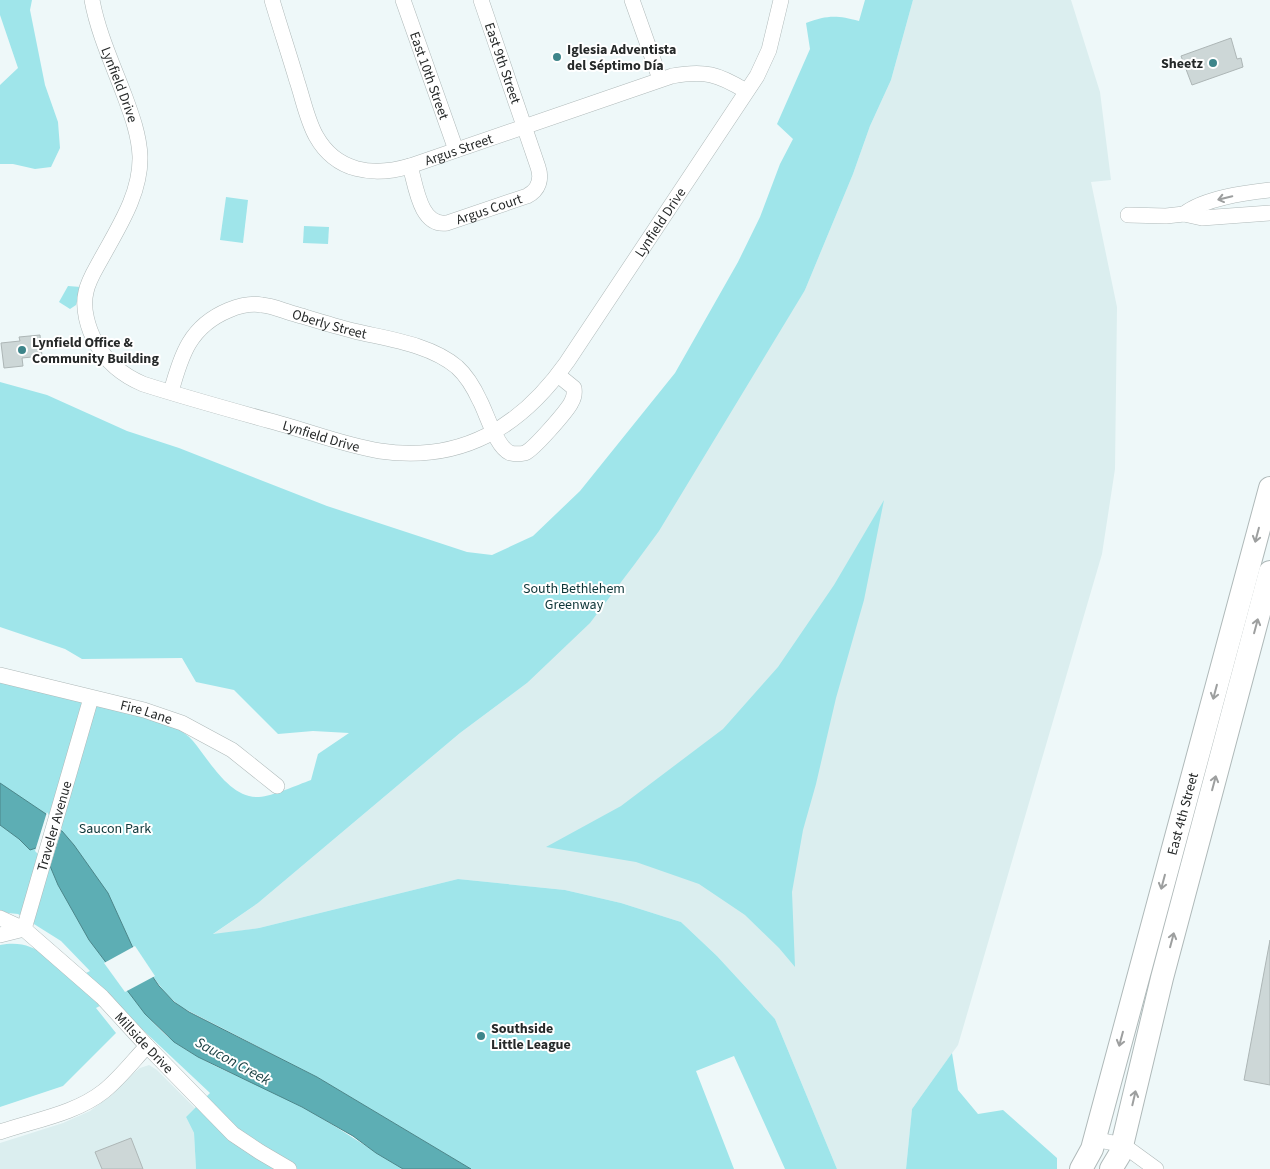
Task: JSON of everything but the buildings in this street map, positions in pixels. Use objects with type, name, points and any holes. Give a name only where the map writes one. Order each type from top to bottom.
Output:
[{"type":"highway","name":"East 4th Street","points":[[1081,1169],[1092,1149],[1270,488]]},
{"type":"highway","name":"East 4th Street","points":[[1116,1162],[1162,978],[1270,572]]},
{"type":"street","name":"Lynfield Drive","points":[[92,0],[101,33],[134,122],[140,157],[138,180],[132,201],[93,274],[86,292],[86,317],[93,338],[113,366],[136,381],[362,448],[402,453],[437,451],[472,442],[494,432],[526,410],[543,393],[558,375],[748,88],[769,50],[781,0]]},
{"type":"street","name":"Argus Street","points":[[272,0],[312,128],[321,143],[337,159],[356,169],[386,172],[410,166],[660,79],[688,74],[713,74],[748,88]]},
{"type":"street","name":"East 10th Street","points":[[403,0],[456,150]]},
{"type":"street","name":"East 9th Street","points":[[481,0],[525,126]]},
{"type":"street","points":[[632,0],[660,79]]},
{"type":"street","name":"Argus Court","points":[[410,166],[426,213],[439,224],[527,196],[538,187],[540,178],[525,126]]},
{"type":"street","points":[[1184,214],[1194,206],[1228,197],[1270,190]]},
{"type":"street","points":[[1128,216],[1184,214],[1202,218],[1270,212]]},
{"type":"street","name":"Oberly Street","points":[[171,392],[184,351],[194,334],[205,322],[219,314],[249,304],[264,305],[334,326],[424,348],[444,357],[458,368],[470,383],[481,401],[494,432],[502,446],[510,453],[525,452],[534,447],[574,398],[574,388],[558,375]]},
{"type":"street","name":"Fire Lane","points":[[0,676],[153,713],[182,723],[232,750],[277,786]]},
{"type":"street","name":"Traveler Avenue","points":[[24,929],[91,698]]},
{"type":"street","name":"Millside Drive","points":[[0,918],[24,929],[102,998],[233,1134],[289,1169]]},
{"type":"street","points":[[0,935],[24,929]]},
{"type":"street","points":[[0,1132],[58,1114],[88,1102],[110,1085],[147,1046]]},
{"type":"street","points":[[1094,1139],[1116,1162],[1156,1169]]},
{"type":"street","points":[[1094,1139],[1116,1162]]},
{"type":"shaded area","points":[[913,0],[1071,0],[1100,92],[1111,180],[1091,182],[1117,307],[1115,469],[1102,554],[958,1045],[912,1109],[906,1169],[837,1169],[775,1019],[717,956],[681,922],[621,903],[565,890],[458,879],[259,928],[212,935],[258,903],[460,733],[527,683],[805,290],[853,174],[870,126],[891,80]]},
{"type":"shaded area","points":[[149,1065],[157,1070],[195,1108],[186,1117],[194,1133],[196,1169],[0,1169],[0,1143],[63,1123],[90,1111],[112,1095],[140,1068]]},
{"type":"green space","points":[[0,0],[32,0],[30,10],[45,85],[58,122],[60,148],[51,167],[35,169],[13,164],[0,164],[0,85],[18,68],[0,15]]},
{"type":"green space","points":[[865,0],[913,0],[891,80],[870,126],[853,174],[805,290],[659,531],[590,623],[527,683],[460,733],[258,903],[213,934],[259,928],[458,879],[565,890],[621,903],[681,922],[717,956],[775,1019],[837,1169],[785,1169],[734,1056],[696,1071],[734,1169],[471,1169],[317,1077],[181,1007],[167,995],[153,977],[145,1014],[172,1040],[206,1061],[302,1107],[403,1169],[196,1169],[194,1133],[186,1117],[210,1093],[111,1000],[96,1008],[116,1033],[63,1086],[0,1107],[0,945],[12,944],[32,947],[49,958],[72,980],[90,971],[61,941],[18,914],[0,910],[0,679],[175,726],[191,739],[221,777],[239,792],[248,796],[271,795],[311,780],[318,754],[349,733],[313,731],[278,734],[234,690],[196,682],[182,658],[82,659],[65,649],[0,627],[0,382],[47,395],[127,431],[179,448],[327,506],[467,552],[492,555],[533,536],[580,491],[675,373],[738,262],[760,217],[780,164],[793,139],[777,124],[810,49],[806,23],[820,18],[832,17],[859,21]]},
{"type":"green space","points":[[226,197],[248,200],[243,243],[220,240]]},
{"type":"green space","points":[[304,226],[329,227],[328,244],[303,243]]},
{"type":"green space","points":[[68,286],[81,287],[76,305],[70,309],[59,302]]},
{"type":"green space","points":[[884,500],[864,600],[836,698],[803,830],[792,892],[795,967],[779,948],[745,915],[699,884],[636,862],[546,847],[621,806],[723,729],[778,667],[834,585]]},
{"type":"green space","points":[[952,1053],[958,1090],[978,1114],[1003,1110],[1057,1158],[1057,1169],[906,1169],[912,1109]]},
{"type":"water","name":"Saucon Creek","points":[[0,783],[46,814],[51,824],[62,831],[74,845],[108,893],[133,948],[159,986],[174,1002],[189,1012],[317,1077],[471,1169],[403,1169],[376,1153],[353,1136],[302,1107],[198,1057],[174,1042],[145,1014],[89,940],[58,885],[50,866],[36,848],[30,850],[0,825]]},
{"type":"pier","points":[[47,812],[53,823],[62,828],[49,870],[35,851]]},
{"type":"pier","points":[[135,946],[155,976],[125,992],[104,963]]},
{"type":"place","name":"Iglesia Adventista del Séptimo Día","points":[[557,57]]},
{"type":"place","name":"Sheetz","points":[[1213,63]]},
{"type":"place","name":"Lynfield Office & Community Building","points":[[22,350]]},
{"type":"place","name":"Southside Little League","points":[[481,1036]]},
{"type":"park label","name":"South Bethlehem Greenway","points":[[574,596]]},
{"type":"park label","name":"Saucon Park","points":[[115,828]]}]
